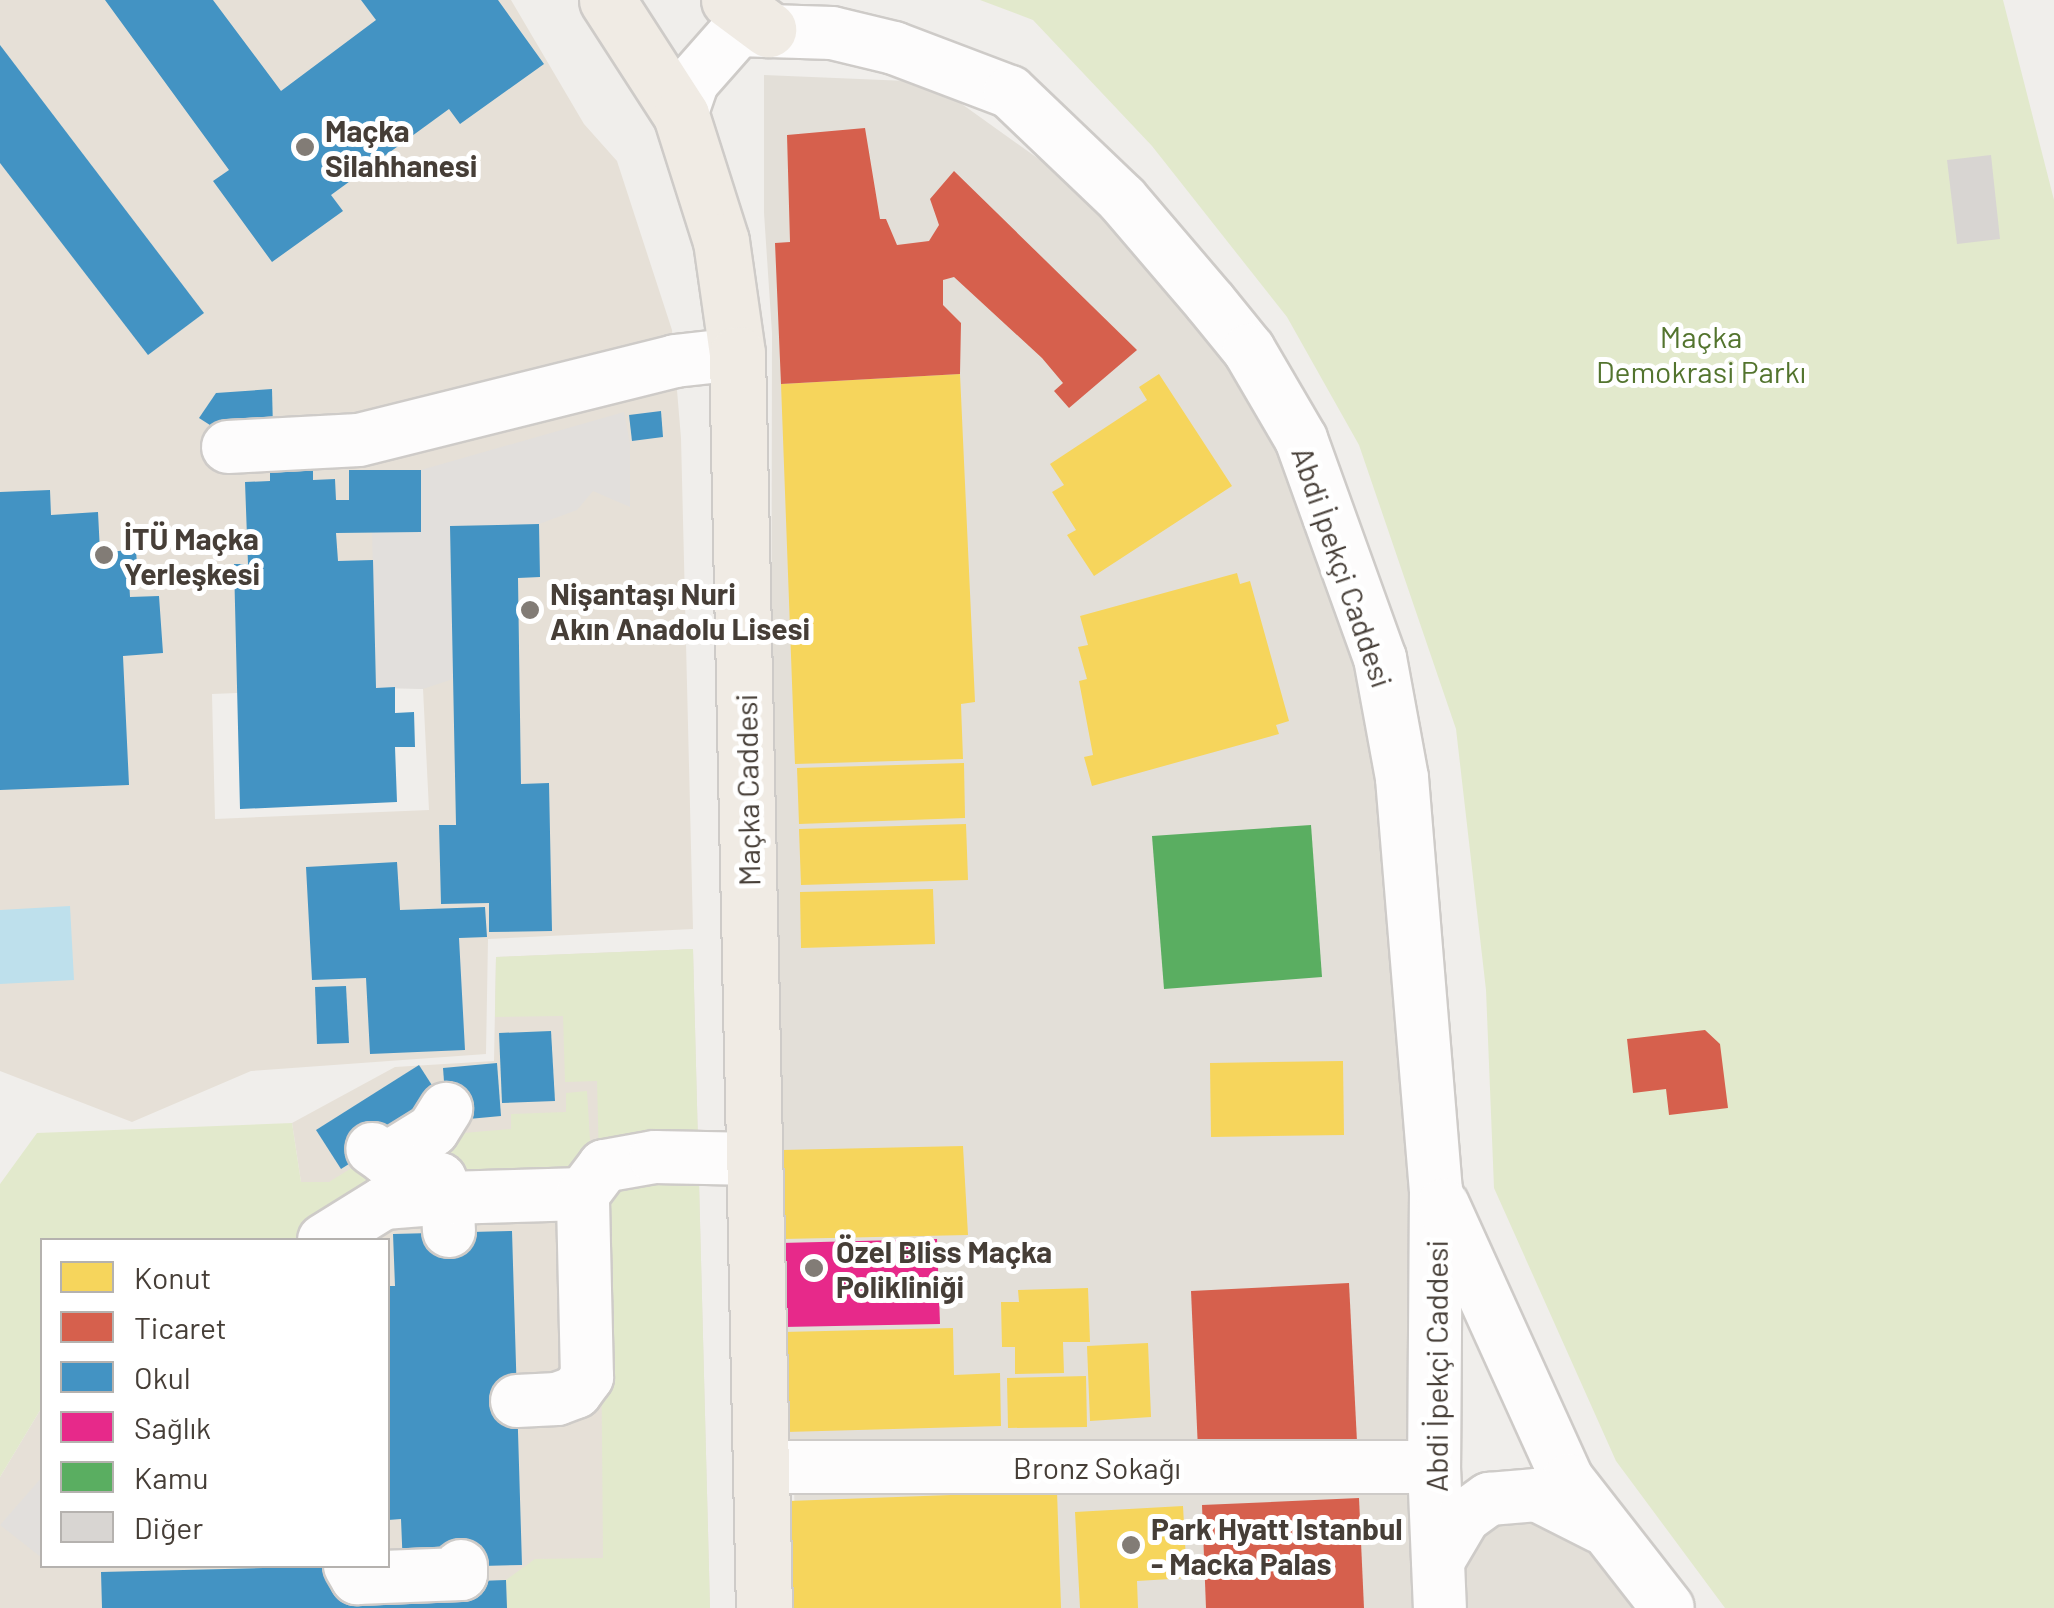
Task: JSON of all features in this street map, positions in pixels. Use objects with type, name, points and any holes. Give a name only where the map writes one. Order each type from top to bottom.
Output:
[{"type":"main road","name":"Maçka Caddesi","points":[[608,0],[681,116],[721,241],[737,354],[764,1608]]},
{"type":"street","name":"Abdi İpekçi Caddesi","points":[[647,59],[708,30],[745,20],[878,44],[1010,92],[1122,199],[1210,302],[1249,350],[1301,439],[1380,658],[1404,797],[1436,1190],[1434,1468],[1439,1584]]},
{"type":"street","points":[[681,116],[693,81],[745,20]]},
{"type":"street","points":[[228,447],[360,440],[675,360],[737,354]]},
{"type":"street","points":[[410,1134],[401,1169],[440,1179],[448,1215]]},
{"type":"street","points":[[517,1401],[558,1400],[576,1392],[587,1378],[583,1194],[604,1166],[655,1157],[755,1159]]},
{"type":"street","points":[[1436,1190],[1568,1480],[1668,1608]]},
{"type":"street","points":[[327,1238],[384,1203],[448,1215],[583,1194]]},
{"type":"street","name":"Bronz Sokağı","points":[[761,1466],[1434,1468]]},
{"type":"street","points":[[1439,1584],[1464,1517],[1489,1500],[1538,1495],[1610,1532]]},
{"type":"street","points":[[355,1576],[454,1574]]},
{"type":"shaded area","name":"İTÜ Maçka Yerleşkesi","points":[[0,0],[511,0],[584,124],[617,161],[672,330],[681,438],[693,929],[488,939],[486,1054],[251,1071],[132,1122],[0,1071]],"holes":[[[423,689],[429,810],[215,819],[212,694]]]},
{"type":"shaded area","points":[[764,75],[931,82],[1057,172],[1211,326],[1382,644],[1434,1462],[770,1451],[772,333],[764,213]]},
{"type":"shaded area","points":[[624,412],[630,444],[630,507],[593,491],[577,510],[539,524],[450,526],[453,679],[423,689],[376,688],[372,532],[421,531],[421,470]]},
{"type":"shaded area","points":[[693,949],[710,1608],[0,1608],[0,1477],[40,1410],[40,1568],[390,1568],[390,1238],[74,1238],[301,1182],[292,1123],[395,1067],[494,1061],[496,957]]},
{"type":"shaded area","points":[[40,1479],[40,1556],[0,1525]]},
{"type":"shaded area","points":[[794,1487],[1486,1493],[1595,1533],[1653,1608],[797,1608]]},
{"type":"green space","name":"Maçka Demokrasi Parkı","points":[[980,0],[2003,0],[2054,200],[2054,1608],[1725,1608],[1616,1461],[1494,1188],[1486,990],[1456,729],[1359,445],[1287,317],[1152,146],[1033,20]]},
{"type":"green space","points":[[693,949],[710,1608],[507,1608],[506,1580],[535,1559],[603,1558],[600,1201],[597,1081],[565,1082],[563,1016],[495,1017],[496,957]]},
{"type":"green space","points":[[587,1091],[592,1172],[424,1195],[372,1238],[40,1238],[40,1410],[0,1477],[0,1184],[37,1133],[292,1123],[301,1182],[329,1182],[439,1114],[440,1135],[511,1129],[511,1114],[566,1112],[566,1093]]},
{"type":"water","points":[[70,906],[74,980],[0,984],[0,910]]},
{"type":"building: Konut","points":[[960,374],[975,702],[961,704],[963,759],[795,764],[781,384]]},
{"type":"building: Konut","points":[[1159,374],[1232,486],[1094,576],[1067,535],[1076,530],[1052,492],[1064,485],[1050,464],[1147,400],[1139,387]]},
{"type":"building: Konut","points":[[1237,573],[1240,584],[1250,581],[1289,721],[1276,725],[1279,734],[1092,786],[1084,757],[1093,755],[1079,681],[1087,679],[1078,647],[1088,645],[1080,616]]},
{"type":"building: Konut","points":[[964,763],[965,818],[799,824],[797,768]]},
{"type":"building: Konut","points":[[966,824],[968,880],[801,885],[799,829]]},
{"type":"building: Konut","points":[[933,889],[935,944],[801,948],[800,892]]},
{"type":"building: Konut","points":[[1343,1061],[1344,1135],[1211,1137],[1210,1063]]},
{"type":"building: Konut","points":[[963,1146],[968,1235],[783,1239],[782,1150]]},
{"type":"building: Konut","points":[[1088,1288],[1090,1342],[1063,1342],[1064,1373],[1015,1374],[1015,1347],[1002,1347],[1001,1302],[1019,1302],[1018,1290]]},
{"type":"building: Konut","points":[[953,1328],[954,1375],[1000,1373],[1001,1426],[786,1432],[783,1332]]},
{"type":"building: Konut","points":[[1148,1343],[1151,1417],[1090,1421],[1087,1346]]},
{"type":"building: Konut","points":[[1086,1376],[1087,1427],[1008,1428],[1007,1378]]},
{"type":"building: Konut","points":[[1057,1491],[1061,1608],[793,1608],[789,1501]]},
{"type":"building: Konut","name":"Park Hyatt Istanbul - Macka Palas","points":[[1183,1506],[1187,1578],[1137,1581],[1138,1608],[1080,1608],[1075,1512]]},
{"type":"building: Ticaret","points":[[865,128],[880,219],[886,219],[897,245],[929,241],[939,225],[930,199],[954,171],[1137,350],[1069,408],[1054,391],[1063,383],[1042,358],[954,277],[943,280],[943,305],[961,323],[960,374],[781,384],[775,243],[790,242],[787,135]]},
{"type":"building: Ticaret","points":[[1705,1030],[1720,1044],[1728,1108],[1669,1115],[1666,1089],[1633,1093],[1627,1039]]},
{"type":"building: Ticaret","points":[[1349,1283],[1357,1442],[1198,1450],[1191,1291]]},
{"type":"building: Ticaret","points":[[1359,1498],[1364,1608],[1206,1608],[1202,1505]]},
{"type":"building: Okul","name":"Maçka Silahhanesi","points":[[105,0],[213,0],[281,91],[376,20],[361,0],[498,0],[544,64],[460,124],[449,109],[331,195],[343,211],[272,262],[213,181],[229,170]]},
{"type":"building: Okul","points":[[0,45],[204,313],[148,355],[0,163]]},
{"type":"building: Okul","points":[[272,389],[273,429],[224,434],[199,418],[216,393]]},
{"type":"building: Okul","points":[[661,411],[663,437],[632,441],[629,415]]},
{"type":"building: Okul","points":[[313,469],[313,480],[335,479],[336,500],[349,500],[349,470],[421,470],[421,532],[336,533],[338,561],[373,560],[376,688],[395,687],[395,713],[414,712],[415,747],[395,747],[397,802],[240,809],[234,564],[248,564],[245,482],[270,481],[270,471]]},
{"type":"building: Okul","points":[[50,490],[51,515],[98,512],[100,552],[136,550],[138,579],[129,579],[130,597],[159,596],[163,653],[123,656],[129,785],[0,790],[0,492]]},
{"type":"building: Okul","points":[[539,524],[540,577],[518,578],[521,784],[549,783],[552,931],[489,932],[489,903],[441,904],[439,825],[456,825],[450,526]]},
{"type":"building: Okul","points":[[397,862],[400,910],[485,907],[487,937],[459,938],[465,1050],[370,1054],[366,978],[312,980],[306,867]]},
{"type":"building: Okul","points":[[346,986],[349,1043],[317,1044],[315,987]]},
{"type":"building: Okul","points":[[551,1031],[555,1101],[502,1103],[499,1033]]},
{"type":"building: Okul","points":[[497,1063],[501,1116],[447,1121],[443,1068]]},
{"type":"building: Okul","points":[[419,1065],[444,1104],[341,1169],[316,1130]]},
{"type":"building: Okul","points":[[512,1231],[522,1565],[403,1568],[401,1519],[390,1520],[393,1234]]},
{"type":"building: Okul","points":[[341,1568],[342,1586],[506,1580],[507,1608],[102,1608],[101,1572]]},
{"type":"building: Sağlık","points":[[937,1239],[940,1324],[783,1327],[781,1243]]},
{"type":"building: Kamu","points":[[1311,825],[1322,977],[1164,989],[1152,836]]},
{"type":"building: Diğer","points":[[1991,155],[2000,239],[1957,244],[1947,160]]},
{"type":"place","name":"Maçka Silahhanesi","points":[[305,147]]},
{"type":"place","name":"İTÜ Maçka Yerleşkesi","points":[[104,555]]},
{"type":"place","name":"Nişantaşı Nuri Akın Anadolu Lisesi","points":[[530,610]]},
{"type":"place","name":"Özel Bliss Maçka Polikliniği","points":[[814,1268]]},
{"type":"place","name":"Park Hyatt Istanbul - Macka Palas","points":[[1131,1545]]}]
